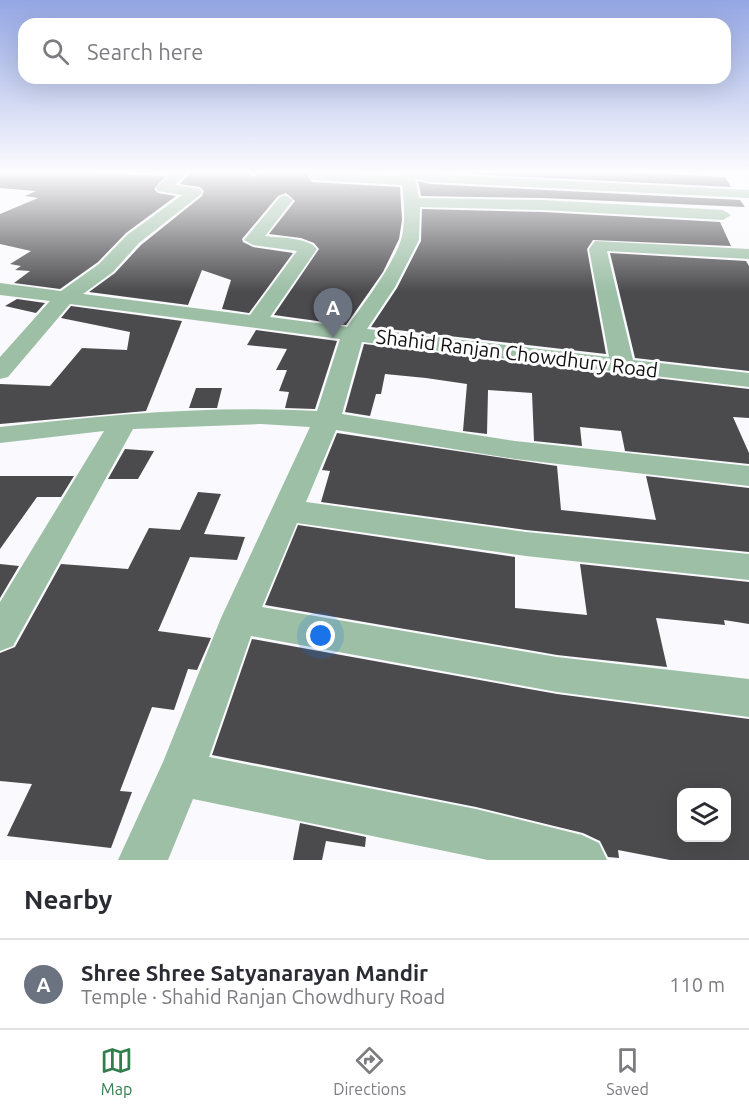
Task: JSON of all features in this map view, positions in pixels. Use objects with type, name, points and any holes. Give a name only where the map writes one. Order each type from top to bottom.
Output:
[{"type":"street","points":[[0,372],[64,298],[106,268],[133,239],[170,211]]},
{"type":"street","points":[[256,322],[308,249],[253,240],[276,211]]},
{"type":"street","points":[[143,860],[181,774],[238,618],[327,420],[353,334],[386,287],[410,240],[412,211]]},
{"type":"street","points":[[598,211],[731,226]]},
{"type":"street","points":[[721,211],[749,253]]},
{"type":"street","points":[[623,366],[601,268],[598,249],[601,246],[749,253]]},
{"type":"street","name":"Shahid Ranjan Chowdhury Road","points":[[0,289],[353,334],[749,380]]},
{"type":"street","points":[[0,435],[123,421],[261,416],[327,420],[515,450],[749,476]]},
{"type":"street","points":[[0,635],[123,421]]},
{"type":"street","points":[[288,511],[526,544],[749,567]]},
{"type":"street","points":[[238,618],[500,665],[687,693],[749,698]]},
{"type":"street","points":[[181,774],[476,833],[582,860]]},
{"type":"building","points":[[7,211],[156,211],[126,233],[98,262],[60,289],[14,283],[30,271],[15,270],[21,266],[10,264],[31,251],[0,244],[0,214]]},
{"type":"building","points":[[183,211],[265,211],[242,239],[243,242],[253,247],[293,253],[249,313],[222,309],[231,280],[202,270],[188,305],[89,292],[115,273],[141,245]]},
{"type":"building","points":[[287,211],[401,211],[399,239],[383,272],[346,325],[274,315],[319,249],[314,243],[301,238],[269,234]]},
{"type":"building","points":[[422,211],[508,211],[720,222],[731,246],[593,240],[587,249],[606,354],[371,327],[397,288],[421,241]]},
{"type":"building","points":[[610,253],[746,261],[749,266],[749,371],[635,358]]},
{"type":"building","points":[[17,299],[45,303],[36,313],[5,306]]},
{"type":"building","points":[[71,306],[182,321],[146,411],[0,424],[0,384],[50,386],[82,348],[127,350],[130,332],[61,318]]},
{"type":"building","points":[[256,330],[337,341],[315,409],[285,408],[289,392],[279,391],[287,370],[276,370],[287,349],[247,345]]},
{"type":"building","points":[[364,344],[749,389],[749,418],[733,417],[749,453],[749,464],[625,451],[621,431],[580,427],[582,446],[534,441],[532,393],[488,390],[487,434],[463,431],[467,384],[426,378],[385,374],[381,394],[376,394],[370,416],[345,412]]},
{"type":"building","points":[[196,388],[222,388],[217,408],[189,408]]},
{"type":"building","points":[[337,433],[557,466],[561,510],[656,520],[646,476],[749,488],[749,552],[526,530],[321,502],[330,471],[322,470]]},
{"type":"building","points":[[125,449],[154,451],[138,479],[108,479]]},
{"type":"building","points":[[0,476],[74,476],[61,497],[37,497],[0,549]]},
{"type":"building","points":[[198,492],[221,494],[204,534],[245,537],[237,560],[190,557],[158,631],[211,638],[197,670],[188,669],[174,710],[152,707],[120,791],[132,792],[111,848],[7,836],[32,784],[0,781],[0,653],[15,647],[61,564],[128,569],[149,528],[180,530]]},
{"type":"building","points":[[298,525],[515,557],[515,608],[587,615],[580,564],[749,582],[749,624],[724,620],[725,625],[656,618],[667,667],[557,655],[265,605]]},
{"type":"building","points":[[0,564],[19,566],[0,598]]},
{"type":"building","points":[[252,639],[557,694],[749,719],[749,860],[670,860],[618,850],[619,858],[608,857],[600,841],[583,833],[476,807],[212,755]]},
{"type":"building","points":[[300,823],[366,837],[365,847],[326,841],[322,860],[293,860]]},
{"type":"place","name":"Shree Shree Satyanarayan Mandir","points":[[333,338]]}]
